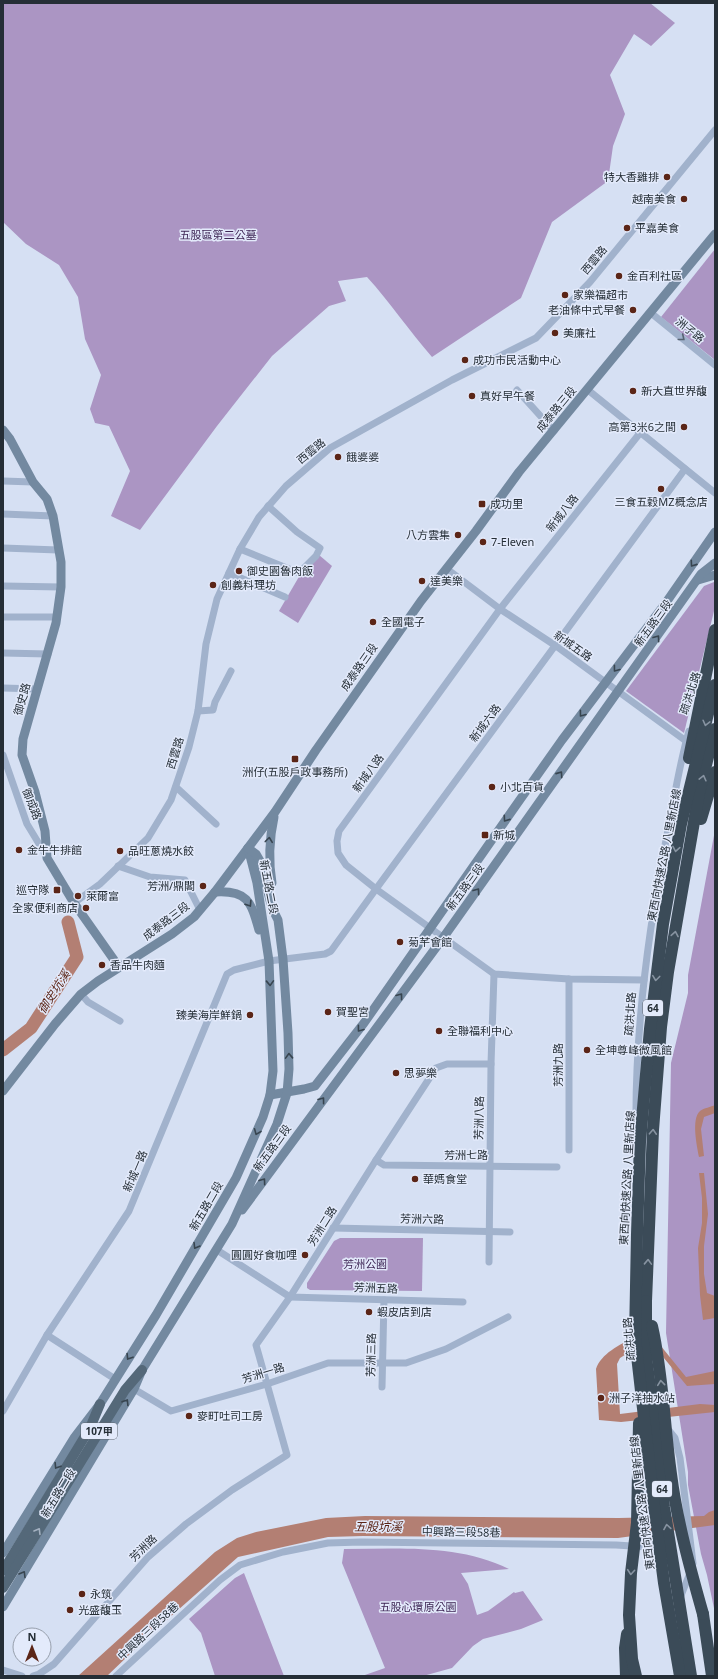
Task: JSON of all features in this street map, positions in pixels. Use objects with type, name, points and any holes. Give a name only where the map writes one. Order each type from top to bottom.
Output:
[{"type":"highway","points":[[681,824],[686,774],[715,630]]},
{"type":"highway","name":"東西向快速公路 八里新店線","points":[[680,1676],[664,1583],[635,1338],[637,1226],[642,1127],[650,1029],[663,924],[681,824],[715,685]]},
{"type":"highway","name":"東西向快速公路 八里新店線","points":[[691,1676],[664,1507],[646,1357],[646,1301],[653,1130],[661,1027],[668,972],[699,793],[715,729]]},
{"type":"highway","points":[[688,860],[715,772]]},
{"type":"highway","points":[[646,1301],[658,1357],[671,1476],[688,1561],[702,1614],[712,1676]]},
{"type":"highway","points":[[626,1676],[625,1648],[637,1523],[639,1423],[635,1338]]},
{"type":"highway","points":[[702,1614],[711,1638],[715,1659]]},
{"type":"highway","points":[[629,1615],[632,1659],[636,1676]]},
{"type":"main road","name":"成泰路三段","points":[[3,1090],[55,1024],[81,994],[98,981],[172,934],[194,917],[215,892],[275,812],[370,672],[421,601],[447,569],[519,472],[652,313],[715,234]]},
{"type":"main road","name":"御史路","points":[[3,430],[10,439],[33,482],[47,499],[53,516],[61,562],[61,588],[57,617],[48,654],[23,739],[22,755],[35,792],[45,831],[47,858],[74,903],[120,967]]},
{"type":"main road","name":"新五路三段","points":[[270,1095],[287,1093],[315,1086],[364,1023],[558,747],[665,604],[715,532]]},
{"type":"main road","name":"新五路三段","points":[[232,1224],[443,938],[701,574],[715,563]]},
{"type":"main road","points":[[698,580],[715,575]]},
{"type":"main road","points":[[275,812],[269,838],[268,856],[278,920]]},
{"type":"main road","name":"新五路二段","points":[[3,1607],[134,1389],[142,1370],[232,1224],[275,1130],[287,1093],[289,1069],[288,1033],[283,959],[278,920],[272,908],[260,861],[256,854],[248,848]]},
{"type":"main road","name":"新五路二段","points":[[3,1553],[74,1438],[100,1404],[156,1315],[236,1178],[254,1140],[270,1095],[273,1071],[269,961],[257,883],[248,848]]},
{"type":"main road","points":[[215,892],[230,892],[239,894],[246,899],[256,919],[269,961]]},
{"type":"main road","name":"新五路二段","points":[[3,1571],[129,1383],[142,1370]]},
{"type":"main road","name":"新五路二段","points":[[3,1588],[56,1494],[90,1428],[100,1404]]},
{"type":"street","name":"西雲路","points":[[74,903],[100,884],[148,838],[172,800],[189,747],[198,711],[206,644],[217,599],[240,549],[259,517],[268,506],[286,486],[330,448],[452,380],[536,338],[590,282],[715,130]]},
{"type":"street","name":"洲子路","points":[[652,313],[715,364]]},
{"type":"street","points":[[517,390],[554,431]]},
{"type":"street","points":[[588,390],[715,493]]},
{"type":"street","name":"新城八路","points":[[494,974],[376,889],[346,865],[338,852],[337,841],[339,831],[500,609],[640,433]]},
{"type":"street","name":"新城六路","points":[[283,959],[331,952],[685,469]]},
{"type":"street","points":[[3,481],[33,482]]},
{"type":"street","points":[[240,549],[299,573],[316,556],[320,548],[297,532],[268,506]]},
{"type":"street","points":[[3,514],[53,516]]},
{"type":"street","points":[[3,548],[58,550]]},
{"type":"street","name":"新城五路","points":[[447,569],[500,609],[556,646],[686,741]]},
{"type":"street","points":[[229,572],[285,597]]},
{"type":"street","points":[[3,586],[61,588]]},
{"type":"street","points":[[3,617],[57,617]]},
{"type":"street","points":[[3,653],[48,654]]},
{"type":"street","name":"疏洪北路","points":[[635,1514],[659,1513],[654,1462],[649,1432],[638,1308],[636,1115],[644,980],[661,864],[686,741],[715,653]]},
{"type":"street","points":[[198,711],[213,710],[215,702],[231,671]]},
{"type":"street","points":[[3,688],[37,689]]},
{"type":"street","name":"御成路","points":[[3,755],[27,824],[47,858]]},
{"type":"street","points":[[176,787],[216,824]]},
{"type":"street","points":[[118,866],[150,877],[185,880],[200,910]]},
{"type":"street","name":"新城一路","points":[[3,1411],[47,1335],[129,1212],[227,974],[234,970],[283,959]]},
{"type":"street","points":[[494,974],[569,979],[644,980]]},
{"type":"street","name":"芳洲八路","points":[[489,1262],[491,1064],[494,974]]},
{"type":"street","name":"芳洲九路","points":[[568,1150],[569,979]]},
{"type":"street","points":[[81,994],[88,1002],[120,1021]]},
{"type":"street","name":"芳洲二路","points":[[287,1455],[256,1345],[290,1297],[436,1068],[447,1064],[491,1064]]},
{"type":"street","name":"芳洲七路","points":[[376,1160],[384,1165],[557,1167]]},
{"type":"street","name":"芳洲六路","points":[[333,1228],[510,1232]]},
{"type":"street","points":[[217,1250],[290,1297]]},
{"type":"street","name":"芳洲五路","points":[[290,1297],[462,1302]]},
{"type":"street","name":"芳洲三路","points":[[382,1387],[384,1300]]},
{"type":"street","name":"芳洲一路","points":[[134,1389],[171,1411],[267,1384],[328,1363],[406,1362],[446,1349],[508,1317]]},
{"type":"street","points":[[47,1335],[115,1379]]},
{"type":"street","points":[[646,1401],[675,1438],[680,1458],[686,1511],[693,1549],[693,1569],[691,1570],[673,1615]]},
{"type":"street","points":[[649,1432],[669,1430]]},
{"type":"street","name":"芳洲路","points":[[33,1676],[39,1674],[54,1664],[148,1557],[186,1524],[232,1490],[287,1455]]},
{"type":"street","points":[[654,1462],[680,1458]]},
{"type":"street","name":"中興路三段58巷","points":[[116,1676],[220,1580],[240,1565],[283,1552],[328,1543],[361,1542],[616,1545],[663,1548],[673,1615],[686,1676]]},
{"type":"street","points":[[667,1574],[691,1570]]},
{"type":"street","points":[[3,1670],[22,1676]]},
{"type":"green space","name":"五股區第二公墓","points":[[3,3],[650,3],[675,23],[651,46],[634,34],[610,75],[625,114],[613,146],[608,181],[552,222],[521,298],[432,357],[384,296],[367,277],[338,281],[346,301],[329,306],[272,356],[217,426],[140,530],[111,516],[130,471],[109,426],[95,423],[90,409],[101,375],[85,339],[78,297],[59,265],[26,244],[3,222]]},
{"type":"green space","points":[[715,249],[715,360],[661,317]]},
{"type":"green space","points":[[319,555],[332,566],[298,623],[279,611],[300,575]]},
{"type":"green space","points":[[714,582],[715,607],[684,733],[626,691],[704,586]]},
{"type":"green space","points":[[715,830],[715,1613],[701,1554],[688,1485],[688,1472],[666,1333],[671,1063],[688,993],[688,975]]},
{"type":"green space","name":"芳洲公園","points":[[340,1238],[423,1238],[422,1291],[310,1290],[307,1288],[307,1283],[334,1241]]},
{"type":"green space","name":"五股心環原公園","points":[[344,1549],[428,1550],[469,1555],[490,1561],[509,1569],[461,1573],[468,1584],[477,1615],[488,1611],[514,1592],[523,1591],[543,1620],[521,1629],[483,1639],[473,1646],[452,1668],[423,1676],[362,1676],[385,1668],[342,1563]]},
{"type":"green space","points":[[244,1573],[284,1676],[215,1676],[201,1633],[189,1619],[235,1578]]},
{"type":"water","points":[[715,1105],[715,1113],[704,1117],[701,1129],[704,1156],[699,1157],[695,1133],[697,1115],[700,1111]]},
{"type":"water","points":[[699,1173],[704,1173],[708,1214],[704,1246],[704,1274],[707,1293],[715,1296],[715,1318],[703,1320],[700,1295],[698,1248],[702,1223],[702,1198]]},
{"type":"water","points":[[634,1338],[656,1340],[686,1377],[715,1371],[715,1384],[687,1386],[654,1346],[639,1346],[620,1358],[617,1364],[620,1414],[700,1404],[715,1405],[715,1412],[621,1422],[599,1420],[596,1369],[598,1364],[617,1346]]},
{"type":"water","name":"五股坑溪","points":[[715,1510],[715,1525],[618,1538],[328,1537],[238,1557],[152,1633],[107,1676],[78,1676],[215,1552],[237,1538],[256,1532],[326,1518],[365,1516],[619,1518],[704,1516]]},
{"type":"waterway","name":"御史坑溪","points":[[3,1050],[31,1028],[77,957],[68,922]]},
{"type":"place","name":"特大香雞排","points":[[667,177]]},
{"type":"place","name":"越南美食","points":[[684,199]]},
{"type":"place","name":"平嘉美食","points":[[627,228]]},
{"type":"place","name":"金百利社區","points":[[619,276]]},
{"type":"place","name":"家樂福超市","points":[[565,295]]},
{"type":"place","name":"老油條中式早餐","points":[[633,310]]},
{"type":"place","name":"美廉社","points":[[555,333]]},
{"type":"place","name":"成功市民活動中心","points":[[465,360]]},
{"type":"place","name":"新大直世界馥","points":[[633,391]]},
{"type":"place","name":"真好早午餐","points":[[472,396]]},
{"type":"place","name":"高第3米6之間","points":[[684,427]]},
{"type":"place","name":"餓婆婆","points":[[338,457]]},
{"type":"place","name":"三食五穀MZ概念店","points":[[661,489]]},
{"type":"place","name":"成功里","points":[[482,504]]},
{"type":"place","name":"八方雲集","points":[[458,535]]},
{"type":"place","name":"7-Eleven","points":[[483,542]]},
{"type":"place","name":"御史園魯肉飯","points":[[239,571]]},
{"type":"place","name":"達美樂","points":[[422,581]]},
{"type":"place","name":"創義料理坊","points":[[213,585]]},
{"type":"place","name":"全國電子","points":[[373,622]]},
{"type":"place","name":"洲仔(五股戶政事務所)","points":[[295,759]]},
{"type":"place","name":"小北百貨","points":[[492,787]]},
{"type":"place","name":"新城","points":[[485,835]]},
{"type":"place","name":"金牛牛排館","points":[[19,850]]},
{"type":"place","name":"品旺蔥燒水餃","points":[[120,851]]},
{"type":"place","name":"芳洲/鼎閣","points":[[203,886]]},
{"type":"place","name":"巡守隊","points":[[57,890]]},
{"type":"place","name":"萊爾富","points":[[78,896]]},
{"type":"place","name":"全家便利商店","points":[[86,908]]},
{"type":"place","name":"菊芊會館","points":[[400,942]]},
{"type":"place","name":"香品牛肉麵","points":[[102,965]]},
{"type":"place","name":"賀聖宮","points":[[328,1012]]},
{"type":"place","name":"臻美海岸鮮鍋","points":[[250,1015]]},
{"type":"place","name":"全聯福利中心","points":[[439,1031]]},
{"type":"place","name":"全坤尊峰微風館","points":[[587,1050]]},
{"type":"place","name":"思夢樂","points":[[396,1073]]},
{"type":"place","name":"華媽食堂","points":[[415,1179]]},
{"type":"place","name":"圓圓好食咖哩","points":[[305,1255]]},
{"type":"place","name":"蝦皮店到店","points":[[369,1312]]},
{"type":"place","name":"洲子洋抽水站","points":[[601,1398]]},
{"type":"place","name":"麥町吐司工房","points":[[189,1416]]},
{"type":"place","name":"永筑","points":[[82,1594]]},
{"type":"place","name":"光盛馥玉","points":[[70,1610]]}]
